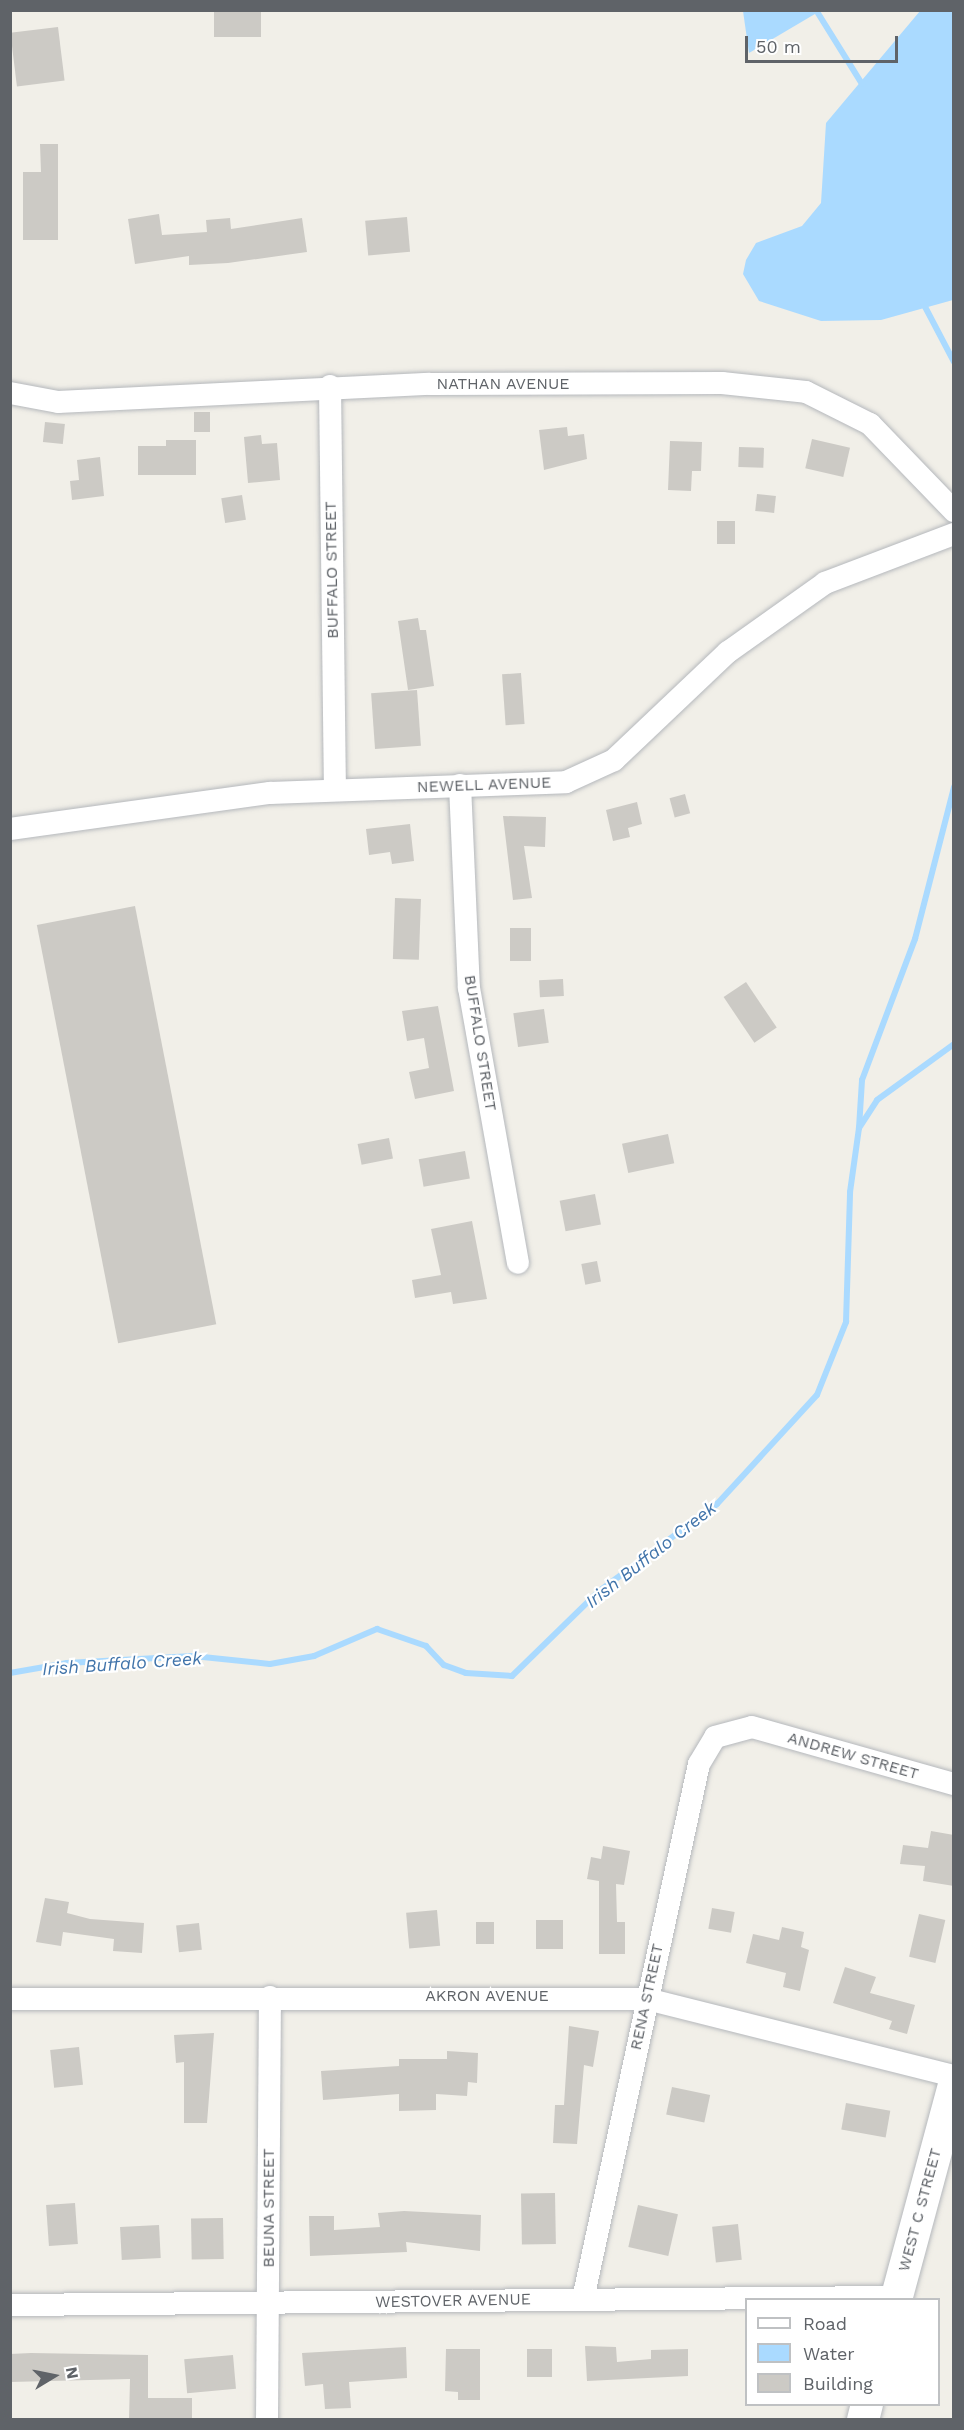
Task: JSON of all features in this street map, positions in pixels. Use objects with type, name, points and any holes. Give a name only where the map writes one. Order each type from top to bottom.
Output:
[{"type":"main road","name":"WEST C STREET","points":[[896,2298],[954,2085]]},
{"type":"street","name":"NATHAN AVENUE","points":[[10,393],[58,402],[330,386],[723,384],[806,392],[870,424],[954,511]]},
{"type":"street","name":"BUFFALO STREET","points":[[330,386],[335,790]]},
{"type":"street","name":"NEWELL AVENUE","points":[[10,829],[180,803],[335,790],[566,782],[614,760],[728,652],[825,583],[954,534]]},
{"type":"street","name":"BUFFALO STREET","points":[[460,785],[469,988],[518,1263]]},
{"type":"street","name":"ANDREW STREET","points":[[752,1727],[954,1784]]},
{"type":"street","name":"RENA STREET","points":[[583,2299],[699,1764],[716,1737],[752,1727]]},
{"type":"street","name":"AKRON AVENUE","points":[[10,1999],[270,1997],[647,1999],[954,2076]]},
{"type":"street","name":"BEUNA STREET","points":[[267,2420],[270,1997]]},
{"type":"street","name":"WESTOVER AVENUE","points":[[10,2306],[269,2307],[583,2299],[745,2298]]},
{"type":"water","points":[[743,10],[820,11],[749,53]]},
{"type":"water","points":[[920,11],[953,11],[953,300],[881,320],[821,321],[759,301],[743,274],[746,260],[756,243],[802,226],[821,203],[826,123]]},
{"type":"building","points":[[214,10],[261,10],[261,37],[214,37]]},
{"type":"building","points":[[58,27],[65,81],[17,86],[10,33]]},
{"type":"building","points":[[40,144],[58,144],[58,240],[23,240],[23,172],[41,172]]},
{"type":"building","points":[[159,214],[162,235],[207,232],[206,220],[230,218],[231,229],[302,218],[307,252],[228,263],[189,265],[189,256],[135,264],[128,219]]},
{"type":"building","points":[[407,217],[410,252],[368,256],[365,221]]},
{"type":"building","points":[[194,412],[210,412],[210,432],[194,432]]},
{"type":"building","points":[[45,422],[65,424],[63,444],[43,442]]},
{"type":"building","points":[[567,427],[568,436],[584,434],[587,459],[544,470],[539,430]]},
{"type":"building","points":[[261,435],[262,444],[277,443],[280,480],[248,483],[244,437]]},
{"type":"building","points":[[812,439],[850,448],[843,477],[805,468]]},
{"type":"building","points":[[166,440],[196,440],[196,475],[138,475],[138,446],[166,446]]},
{"type":"building","points":[[670,441],[702,442],[701,471],[692,471],[691,491],[668,490]]},
{"type":"building","points":[[739,447],[764,448],[763,468],[738,467]]},
{"type":"building","points":[[100,457],[104,496],[72,500],[70,481],[79,480],[77,460]]},
{"type":"building","points":[[757,494],[776,496],[774,513],[755,511]]},
{"type":"building","points":[[242,495],[246,520],[225,523],[221,498]]},
{"type":"building","points":[[717,521],[735,521],[735,544],[717,544]]},
{"type":"building","points":[[418,618],[420,630],[426,630],[434,686],[408,690],[398,621]]},
{"type":"building","points":[[521,673],[525,724],[506,725],[502,674]]},
{"type":"building","points":[[417,690],[421,746],[375,749],[371,693]]},
{"type":"building","points":[[685,794],[690,813],[675,817],[670,798]]},
{"type":"building","points":[[637,802],[642,824],[628,828],[630,837],[613,841],[606,810]]},
{"type":"building","points":[[503,816],[546,817],[545,847],[524,846],[532,898],[513,900]]},
{"type":"building","points":[[410,824],[414,861],[392,864],[390,852],[369,855],[366,829]]},
{"type":"building","points":[[395,898],[421,899],[419,960],[393,959]]},
{"type":"building","points":[[135,906],[216,1324],[118,1343],[37,925]]},
{"type":"building","points":[[510,928],[531,928],[531,961],[510,961]]},
{"type":"building","points":[[563,979],[564,996],[540,997],[539,980]]},
{"type":"building","points":[[746,982],[777,1028],[754,1043],[724,997]]},
{"type":"building","points":[[438,1006],[454,1091],[415,1099],[409,1072],[429,1068],[424,1038],[407,1041],[402,1011]]},
{"type":"building","points":[[544,1009],[549,1043],[518,1047],[513,1013]]},
{"type":"building","points":[[668,1134],[674,1163],[628,1173],[622,1144]]},
{"type":"building","points":[[389,1138],[393,1159],[362,1165],[358,1144]]},
{"type":"building","points":[[465,1151],[470,1179],[424,1187],[419,1159]]},
{"type":"building","points":[[595,1194],[601,1224],[566,1231],[560,1201]]},
{"type":"building","points":[[472,1221],[487,1299],[453,1304],[451,1292],[415,1298],[412,1280],[441,1275],[431,1229]]},
{"type":"building","points":[[597,1261],[601,1282],[585,1285],[581,1264]]},
{"type":"building","points":[[931,1831],[954,1835],[954,1886],[923,1881],[925,1866],[900,1864],[903,1845],[928,1848]]},
{"type":"building","points":[[603,1846],[630,1851],[624,1885],[616,1884],[617,1922],[625,1922],[625,1954],[599,1954],[599,1881],[587,1879],[591,1857],[601,1859]]},
{"type":"building","points":[[45,1898],[69,1902],[67,1913],[90,1919],[144,1923],[142,1953],[113,1951],[114,1939],[63,1932],[61,1946],[36,1942]]},
{"type":"building","points":[[712,1908],[735,1912],[731,1933],[708,1929]]},
{"type":"building","points":[[437,1910],[440,1946],[409,1949],[406,1913]]},
{"type":"building","points":[[919,1914],[945,1920],[935,1963],[909,1957]]},
{"type":"building","points":[[536,1920],[563,1920],[563,1949],[536,1949]]},
{"type":"building","points":[[476,1922],[494,1922],[494,1944],[476,1944]]},
{"type":"building","points":[[199,1923],[202,1950],[179,1952],[176,1925]]},
{"type":"building","points":[[782,1927],[804,1932],[801,1947],[809,1950],[800,1991],[783,1987],[786,1973],[746,1963],[753,1934],[779,1940]]},
{"type":"building","points":[[845,1967],[876,1977],[870,1993],[915,2005],[907,2034],[889,2029],[892,2021],[833,2003]]},
{"type":"building","points":[[569,2026],[599,2031],[593,2067],[584,2065],[577,2144],[553,2143],[555,2105],[564,2105]]},
{"type":"building","points":[[214,2033],[207,2123],[184,2123],[184,2062],[176,2063],[174,2035]]},
{"type":"building","points":[[79,2047],[83,2085],[54,2088],[50,2050]]},
{"type":"building","points":[[447,2051],[478,2053],[477,2083],[468,2082],[467,2096],[436,2094],[436,2110],[399,2111],[399,2094],[323,2100],[321,2071],[399,2066],[399,2059],[447,2059]]},
{"type":"building","points":[[672,2087],[710,2095],[704,2122],[666,2114]]},
{"type":"building","points":[[846,2103],[890,2111],[886,2137],[841,2130]]},
{"type":"building","points":[[555,2193],[556,2244],[522,2245],[521,2194]]},
{"type":"building","points":[[75,2203],[78,2244],[49,2246],[46,2205]]},
{"type":"building","points":[[638,2205],[678,2214],[668,2256],[628,2247]]},
{"type":"building","points":[[404,2211],[481,2215],[480,2251],[406,2242],[407,2252],[310,2256],[309,2216],[334,2216],[334,2230],[380,2227],[378,2213]]},
{"type":"building","points":[[223,2218],[224,2259],[192,2260],[191,2219]]},
{"type":"building","points":[[738,2224],[742,2260],[716,2263],[712,2227]]},
{"type":"building","points":[[159,2225],[161,2258],[122,2260],[120,2227]]},
{"type":"building","points":[[585,2346],[616,2347],[617,2362],[651,2359],[651,2350],[688,2349],[688,2376],[587,2381]]},
{"type":"building","points":[[406,2347],[407,2378],[349,2382],[351,2408],[325,2409],[323,2384],[305,2386],[302,2353]]},
{"type":"building","points":[[446,2349],[480,2349],[480,2400],[458,2400],[458,2392],[445,2391]]},
{"type":"building","points":[[527,2349],[552,2349],[552,2377],[527,2377]]},
{"type":"building","points":[[10,2354],[148,2355],[148,2398],[192,2398],[192,2420],[129,2420],[130,2379],[10,2382]]},
{"type":"building","points":[[233,2355],[236,2389],[187,2393],[184,2359]]},
{"type":"waterway","points":[[816,10],[862,84]]},
{"type":"waterway","points":[[922,301],[954,362]]},
{"type":"waterway","points":[[859,1128],[862,1080],[915,939],[954,787]]},
{"type":"waterway","name":"Irish Buffalo Creek","points":[[10,1673],[67,1663],[193,1656],[270,1664],[314,1656],[377,1629],[426,1646],[444,1665],[466,1673],[512,1676],[598,1592],[717,1504],[817,1395],[846,1322],[850,1192],[859,1128],[877,1100],[954,1044]]}]
